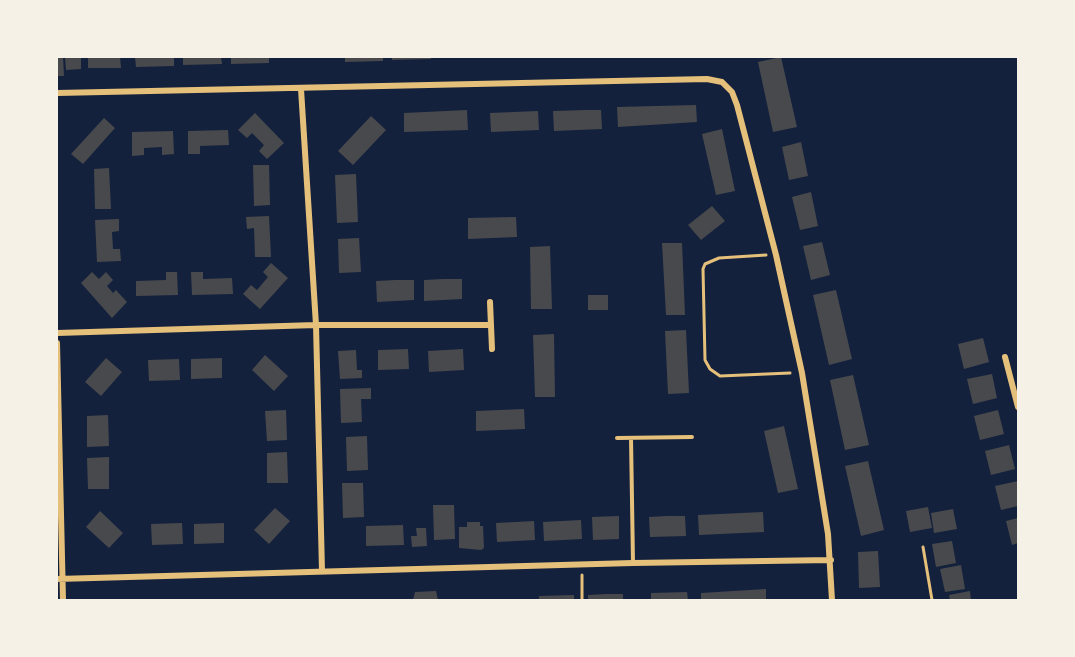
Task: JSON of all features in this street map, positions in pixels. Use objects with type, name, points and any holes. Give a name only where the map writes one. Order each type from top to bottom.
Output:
[{"type":"street","points":[[57,93],[707,79],[722,82],[732,92],[737,105],[776,255],[802,373],[831,561],[832,600]]},
{"type":"street","points":[[300,89],[316,325],[322,571]]},
{"type":"street","points":[[490,302],[492,349]]},
{"type":"street","points":[[57,333],[316,325],[491,325]]},
{"type":"street","points":[[57,343],[60,579],[63,600]]},
{"type":"street","points":[[1005,357],[1018,407]]},
{"type":"street","points":[[60,579],[582,564],[831,561]]},
{"type":"lane","points":[[616,438],[692,437]]},
{"type":"lane","points":[[631,438],[633,563]]},
{"type":"path","points":[[776,255],[719,258],[705,264],[703,269],[705,360],[710,369],[724,376],[802,373]]},
{"type":"path","points":[[923,547],[932,600]]},
{"type":"path","points":[[582,564],[582,600]]},
{"type":"building","points":[[57,57],[63,57],[64,76],[57,76]]},
{"type":"building","points":[[65,57],[81,57],[81,69],[66,70]]},
{"type":"building","points":[[88,57],[120,57],[121,68],[88,68]]},
{"type":"building","points":[[135,57],[174,57],[174,66],[136,67]]},
{"type":"building","points":[[183,57],[221,57],[222,64],[183,65]]},
{"type":"building","points":[[231,57],[269,57],[269,63],[231,64]]},
{"type":"building","points":[[345,57],[383,57],[383,61],[345,62]]},
{"type":"building","points":[[392,57],[431,57],[431,59],[392,60]]},
{"type":"building","points":[[781,57],[797,127],[773,132],[758,62]]},
{"type":"building","points":[[696,105],[697,122],[618,127],[617,107]]},
{"type":"building","points":[[467,110],[468,130],[404,132],[404,113]]},
{"type":"building","points":[[601,110],[602,129],[554,131],[553,111]]},
{"type":"building","points":[[538,111],[539,130],[491,132],[490,113]]},
{"type":"building","points":[[255,113],[284,143],[267,159],[259,151],[264,145],[252,133],[247,138],[238,130]]},
{"type":"building","points":[[371,116],[386,130],[353,165],[338,151]]},
{"type":"building","points":[[104,118],[115,128],[83,164],[71,154]]},
{"type":"building","points":[[722,129],[735,191],[716,195],[702,134]]},
{"type":"building","points":[[228,130],[229,145],[200,146],[200,154],[188,154],[188,131]]},
{"type":"building","points":[[173,131],[174,154],[162,155],[162,147],[144,148],[144,155],[132,156],[132,132]]},
{"type":"building","points":[[801,142],[808,176],[789,180],[782,147]]},
{"type":"building","points":[[253,165],[269,165],[270,205],[254,206]]},
{"type":"building","points":[[109,168],[111,209],[95,209],[94,169]]},
{"type":"building","points":[[356,174],[358,222],[337,223],[335,175]]},
{"type":"building","points":[[811,192],[818,226],[800,230],[792,197]]},
{"type":"building","points":[[712,206],[725,221],[701,240],[688,225]]},
{"type":"building","points":[[269,216],[271,257],[255,257],[254,228],[247,229],[246,217]]},
{"type":"building","points":[[516,217],[517,237],[468,239],[468,218]]},
{"type":"building","points":[[119,219],[119,231],[112,232],[113,249],[120,249],[121,261],[97,262],[95,220]]},
{"type":"building","points":[[359,238],[361,272],[339,273],[338,239]]},
{"type":"building","points":[[822,242],[830,275],[811,280],[803,246]]},
{"type":"building","points":[[662,243],[682,243],[685,315],[666,315]]},
{"type":"building","points":[[550,246],[552,309],[531,309],[530,247]]},
{"type":"building","points":[[271,263],[288,278],[260,309],[243,294],[251,285],[257,290],[268,277],[263,272]]},
{"type":"building","points":[[92,272],[99,279],[106,272],[113,280],[107,286],[113,293],[116,290],[127,302],[112,318],[81,283]]},
{"type":"building","points":[[166,272],[177,272],[178,295],[136,296],[136,281],[166,280]]},
{"type":"building","points":[[191,272],[203,272],[203,279],[232,278],[233,294],[192,295]]},
{"type":"building","points":[[462,279],[462,299],[424,301],[424,280]]},
{"type":"building","points":[[414,280],[414,300],[377,302],[376,281]]},
{"type":"building","points":[[836,290],[852,359],[829,365],[813,295]]},
{"type":"building","points":[[588,295],[608,295],[608,310],[588,310]]},
{"type":"building","points":[[686,330],[689,393],[668,394],[665,331]]},
{"type":"building","points":[[554,334],[555,397],[535,397],[533,335]]},
{"type":"building","points":[[983,338],[989,362],[964,369],[958,344]]},
{"type":"building","points":[[408,349],[409,369],[378,370],[378,350]]},
{"type":"building","points":[[463,349],[464,370],[429,372],[428,351]]},
{"type":"building","points":[[356,350],[357,370],[362,370],[362,378],[340,379],[338,351]]},
{"type":"building","points":[[265,355],[288,376],[274,391],[252,370]]},
{"type":"building","points":[[106,358],[122,372],[101,396],[85,382]]},
{"type":"building","points":[[222,358],[222,378],[191,379],[191,359]]},
{"type":"building","points":[[179,359],[180,380],[149,381],[148,360]]},
{"type":"building","points":[[992,374],[997,398],[973,404],[967,379]]},
{"type":"building","points":[[853,375],[869,445],[845,450],[830,380]]},
{"type":"building","points":[[371,388],[371,399],[361,399],[362,422],[341,423],[340,389]]},
{"type":"building","points":[[524,409],[525,429],[476,431],[476,411]]},
{"type":"building","points":[[286,410],[287,440],[267,441],[265,411]]},
{"type":"building","points":[[998,410],[1004,434],[980,440],[974,416]]},
{"type":"building","points":[[108,415],[109,446],[87,447],[87,416]]},
{"type":"building","points":[[784,426],[798,489],[778,493],[764,431]]},
{"type":"building","points":[[367,436],[368,470],[347,471],[346,437]]},
{"type":"building","points":[[1009,445],[1015,469],[991,475],[985,451]]},
{"type":"building","points":[[287,452],[288,483],[267,483],[267,453]]},
{"type":"building","points":[[109,457],[109,489],[88,489],[87,458]]},
{"type":"building","points":[[868,461],[884,530],[861,536],[845,466]]},
{"type":"building","points":[[1018,481],[1018,506],[1001,510],[995,486]]},
{"type":"building","points":[[342,483],[363,483],[364,517],[343,518]]},
{"type":"building","points":[[433,505],[454,505],[455,539],[434,540]]},
{"type":"building","points":[[928,507],[932,528],[910,532],[906,511]]},
{"type":"building","points":[[275,508],[290,521],[269,544],[254,530]]},
{"type":"building","points":[[953,509],[957,529],[934,533],[931,513]]},
{"type":"building","points":[[100,511],[123,533],[109,548],[86,527]]},
{"type":"building","points":[[763,512],[764,532],[699,535],[698,515]]},
{"type":"building","points":[[619,516],[619,539],[593,540],[592,517]]},
{"type":"building","points":[[685,516],[686,536],[650,537],[649,517]]},
{"type":"building","points":[[1018,518],[1018,543],[1012,545],[1006,521]]},
{"type":"building","points":[[581,520],[582,539],[544,541],[543,522]]},
{"type":"building","points":[[534,521],[535,540],[497,542],[496,523]]},
{"type":"building","points":[[467,522],[480,522],[480,526],[483,526],[484,548],[481,550],[459,548],[459,527],[467,527]]},
{"type":"building","points":[[182,523],[183,544],[152,545],[151,524]]},
{"type":"building","points":[[224,523],[224,543],[194,544],[194,524]]},
{"type":"building","points":[[403,525],[404,545],[366,546],[366,526]]},
{"type":"building","points":[[416,528],[426,528],[427,546],[412,547],[411,536],[417,536]]},
{"type":"building","points":[[952,541],[956,563],[936,567],[932,544]]},
{"type":"building","points":[[878,551],[880,587],[859,588],[858,552]]},
{"type":"building","points":[[961,565],[965,589],[945,592],[940,569]]},
{"type":"building","points":[[766,589],[766,600],[701,600],[701,593]]},
{"type":"building","points":[[436,591],[438,600],[413,600],[415,592]]},
{"type":"building","points":[[970,591],[971,600],[950,600],[949,595]]},
{"type":"building","points":[[687,592],[688,600],[651,600],[651,593]]},
{"type":"building","points":[[623,594],[623,600],[588,600],[588,595]]},
{"type":"building","points":[[574,595],[574,600],[539,600],[539,596]]}]
